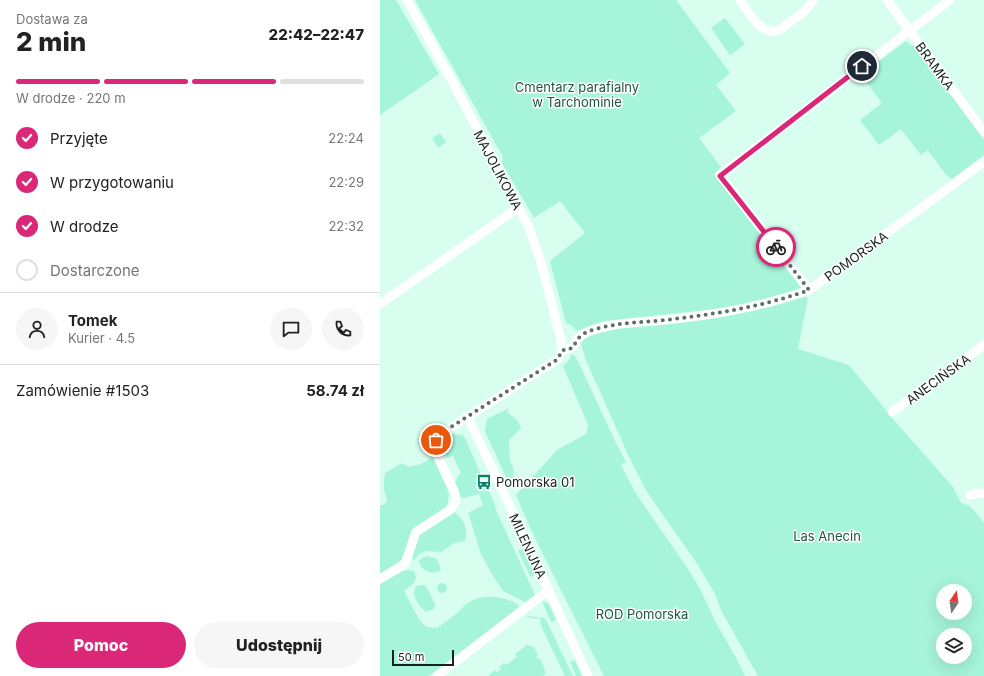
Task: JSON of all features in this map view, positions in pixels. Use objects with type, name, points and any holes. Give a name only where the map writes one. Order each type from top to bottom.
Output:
[{"type":"street","name":"MAJOLIKOWA","points":[[407,0],[451,78],[529,228],[540,259],[561,340],[562,350]]},
{"type":"street","points":[[740,0],[758,25],[770,30],[778,30],[809,8],[813,0]]},
{"type":"street","name":"BRAMKA","points":[[887,0],[984,132]]},
{"type":"street","points":[[809,290],[720,176],[950,0]]},
{"type":"street","name":"POMORSKA","points":[[380,579],[404,564],[416,532],[450,510],[456,501],[455,493],[436,453],[438,436],[467,416],[553,363],[558,359],[562,350],[573,348],[577,340],[587,332],[613,325],[722,313],[761,305],[809,290],[984,162]]},
{"type":"street","points":[[380,304],[518,208]]},
{"type":"street","name":"ANECIŃSKA","points":[[892,412],[984,345]]},
{"type":"street","name":"MILENIJNA","points":[[467,416],[588,676]]},
{"type":"street","points":[[970,495],[984,493]]},
{"type":"street","points":[[437,676],[549,590]]},
{"type":"green space","points":[[380,0],[396,0],[439,74],[380,115]]},
{"type":"green space","name":"Cmentarz parafialny w Tarchominie","points":[[415,0],[676,0],[730,73],[716,85],[736,111],[699,138],[721,167],[714,174],[802,289],[735,307],[604,321],[577,331],[571,325],[566,323],[550,261],[585,233],[560,201],[534,218],[502,163],[503,157]]},
{"type":"green space","points":[[725,18],[745,44],[730,55],[711,28]]},
{"type":"green space","points":[[906,41],[912,46],[913,45],[984,139],[984,155],[952,179],[946,175],[928,150],[921,155],[901,129],[879,145],[860,120],[882,103],[861,75]]},
{"type":"green space","points":[[440,133],[446,142],[438,148],[432,138]]},
{"type":"green space","name":"Las Anecin","points":[[803,296],[808,298],[798,349],[849,365],[893,419],[953,487],[961,503],[970,506],[984,523],[984,676],[758,676],[722,612],[714,592],[698,565],[647,492],[630,459],[585,358],[581,344],[585,337],[614,329],[683,322]]},
{"type":"green space","name":"ROD Pomorska","points":[[571,354],[575,356],[578,361],[626,462],[621,465],[636,494],[688,569],[745,676],[604,676],[530,528],[516,495],[557,450],[586,434],[588,425],[563,366],[570,359]]},
{"type":"green space","points":[[509,408],[507,412],[518,421],[521,428],[509,440],[510,462],[513,467],[514,478],[509,484],[485,431],[487,419]]},
{"type":"green space","points":[[453,434],[462,435],[465,438],[483,479],[484,486],[486,485],[494,502],[496,510],[535,595],[525,602],[503,591],[481,554],[468,513],[483,505],[479,494],[464,498],[460,497],[455,483],[461,473],[453,456],[446,458],[445,439]]},
{"type":"green space","points":[[433,457],[449,493],[447,506],[415,528],[410,534],[403,559],[380,574],[380,506],[386,503],[387,499],[384,490],[385,473],[402,463],[409,467],[421,464]]},
{"type":"green space","points":[[454,512],[460,518],[466,529],[465,541],[454,543],[441,552],[425,551],[418,555],[414,561],[412,557],[418,535]]},
{"type":"green space","points":[[523,549],[535,575],[532,577],[530,576],[518,551]]},
{"type":"green space","points":[[428,556],[437,559],[441,570],[434,573],[428,572],[420,565],[419,561],[423,557]]},
{"type":"green space","points":[[403,571],[414,571],[416,577],[414,583],[404,591],[419,619],[426,627],[437,628],[469,602],[483,597],[502,598],[513,602],[519,607],[429,676],[380,676],[380,584]]},
{"type":"green space","points":[[440,583],[444,583],[446,584],[446,592],[440,593],[437,590],[437,586]]},
{"type":"green space","points":[[416,586],[426,586],[435,604],[434,609],[426,612],[418,604],[414,593]]},
{"type":"green space","points":[[542,601],[549,604],[556,620],[551,622]]},
{"type":"green space","points":[[526,617],[544,618],[546,620],[573,676],[565,676],[543,630],[540,622],[541,619]]},
{"type":"green space","points":[[527,645],[534,647],[538,655],[536,656],[540,659],[546,673],[543,676],[489,676],[495,670],[497,672],[501,669],[499,667],[504,663],[506,665],[517,657],[515,654]]},
{"type":"green space","points":[[575,660],[582,676],[576,676],[570,662]]},
{"type":"way so far","points":[[436,440],[438,436],[467,416],[538,373],[558,359],[562,350],[573,348],[577,340],[587,332],[613,325],[722,313],[784,299],[809,290],[776,247]]},
{"type":"place","name":"Pomorska 01","points":[[484,482]]},
{"type":"route","points":[[776,247],[720,176],[862,66]]}]
